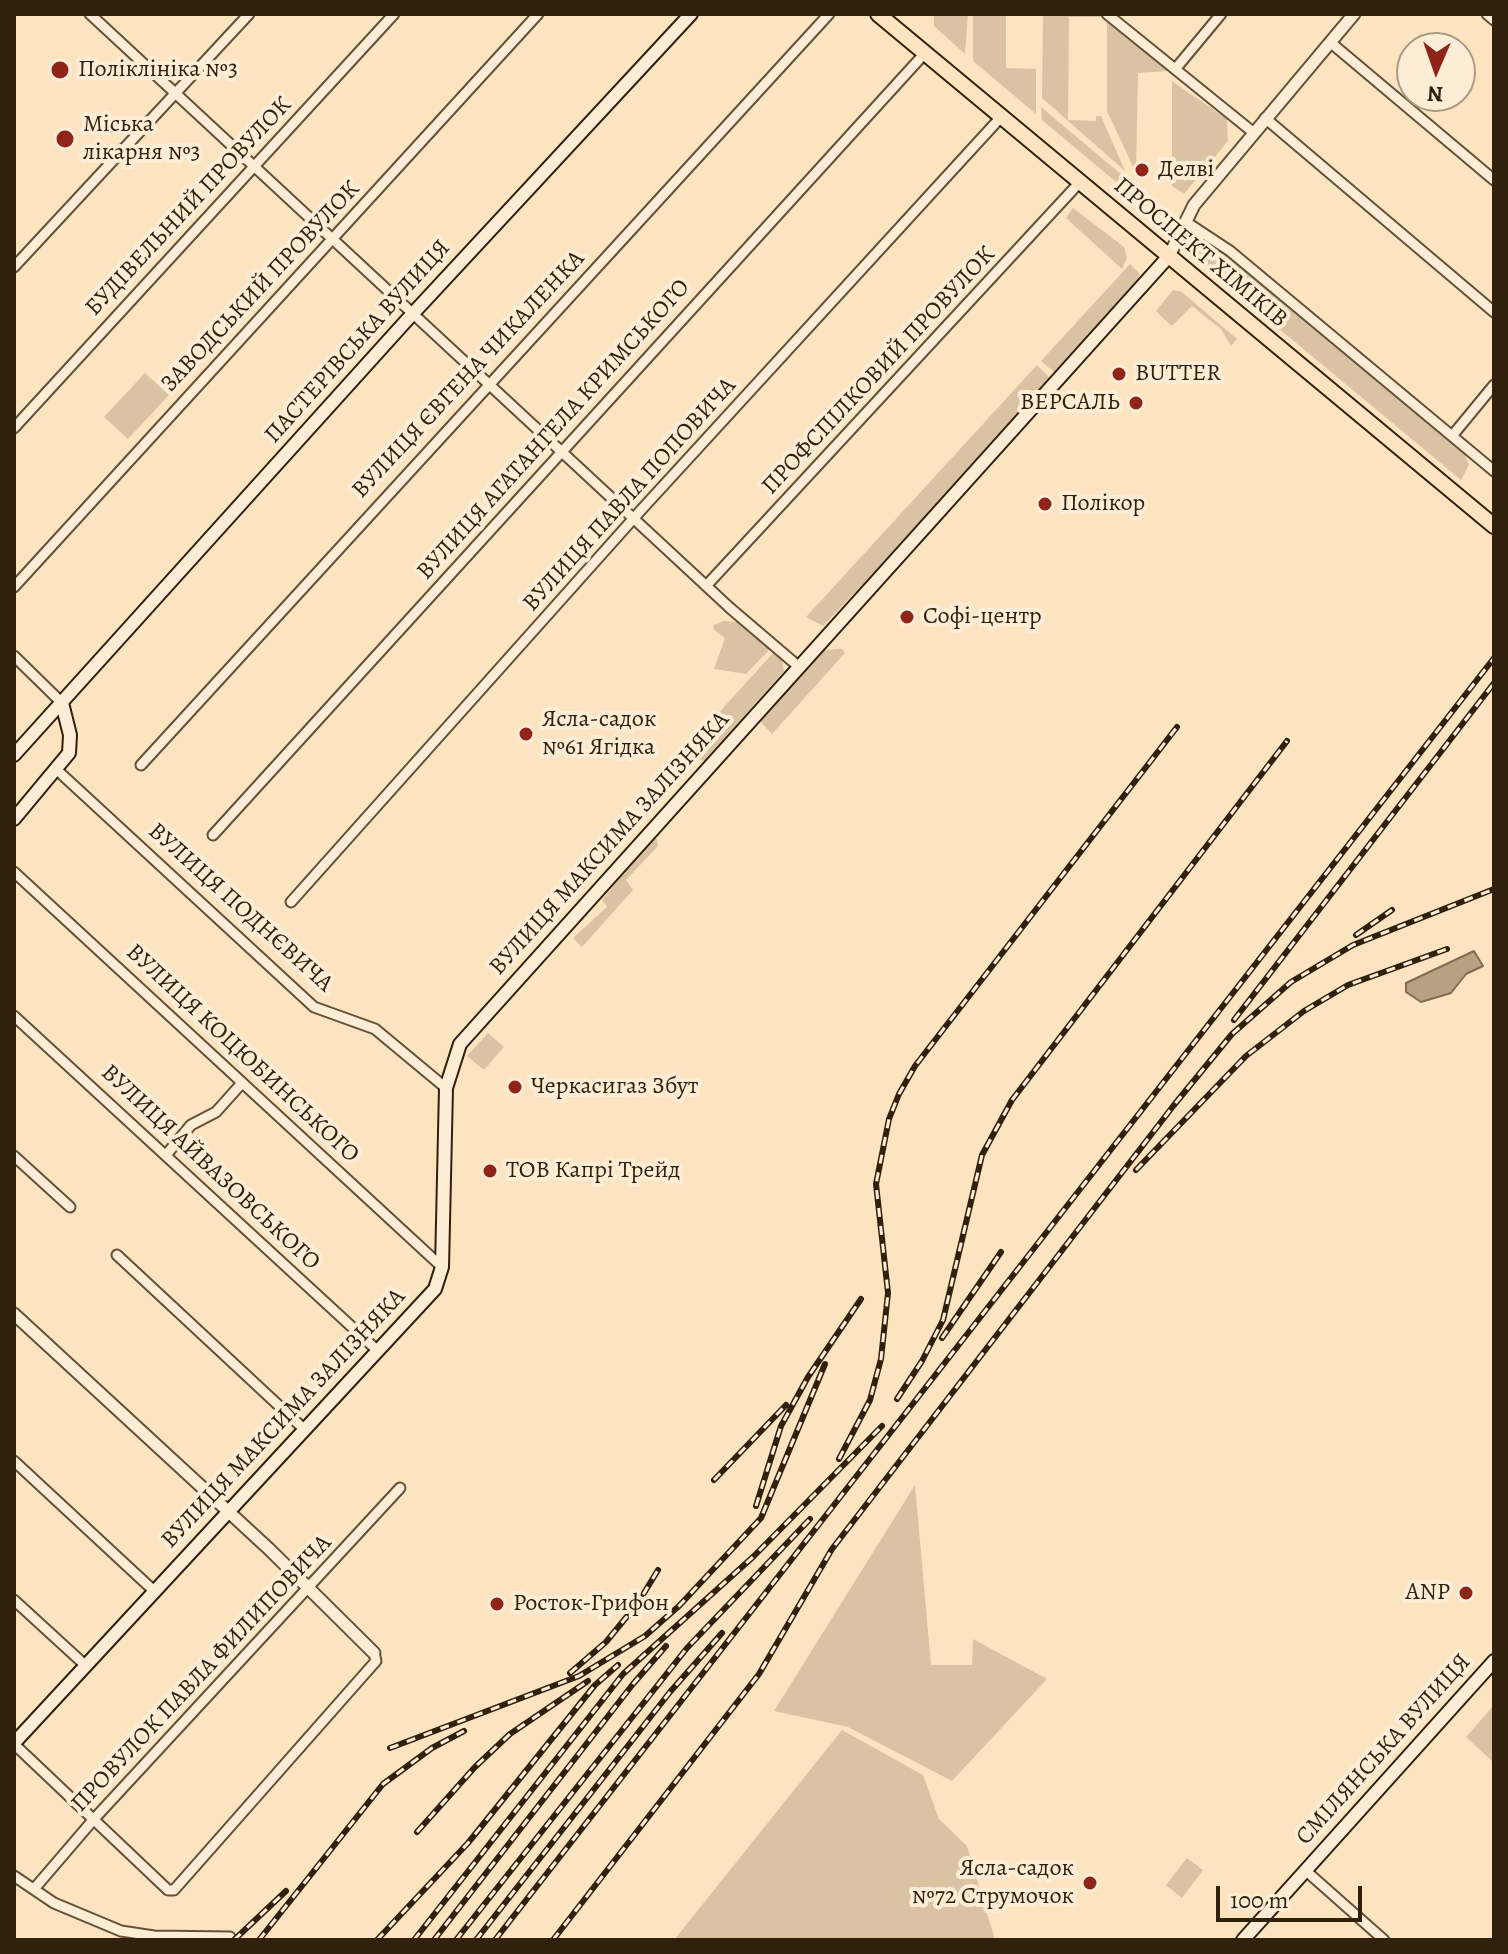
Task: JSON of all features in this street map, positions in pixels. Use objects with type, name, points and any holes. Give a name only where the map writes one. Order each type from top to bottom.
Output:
[{"type":"main road","name":"ПАСТЕРІВСЬКА ВУЛИЦЯ","points":[[14,755],[413,313],[691,14]]},
{"type":"main road","name":"ПРОСПЕКТ ХІМІКІВ","points":[[878,14],[1494,526]]},
{"type":"main road","name":"ВУЛИЦЯ МАКСИМА ЗАЛІЗНЯКА","points":[[14,1743],[435,1289],[442,1267],[446,1088],[460,1044],[479,1019],[1169,256]]},
{"type":"main road","points":[[14,819],[57,770],[70,747],[62,703]]},
{"type":"main road","name":"СМІЛЯНСЬКА ВУЛИЦЯ","points":[[1243,1940],[1494,1661]]},
{"type":"street","points":[[90,14],[490,382],[706,586],[798,666]]},
{"type":"street","points":[[14,267],[249,14]]},
{"type":"street","name":"БУДІВЕЛЬНИЙ ПРОВУЛОК","points":[[14,428],[394,14]]},
{"type":"street","name":"ЗАВОДСЬКИЙ ПРОВУЛОК","points":[[14,587],[538,14]]},
{"type":"street","name":"ВУЛИЦЯ ЄВГЕНА ЧИКАЛЕНКА","points":[[141,765],[829,14]]},
{"type":"street","points":[[1107,14],[1177,67],[1254,133]]},
{"type":"street","points":[[1177,67],[1221,14]]},
{"type":"street","name":"ВУЛИЦЯ МАКСИМА ЗАЛІЗНЯКА","points":[[1169,256],[1194,205],[1354,14]]},
{"type":"street","points":[[1487,14],[1494,20]]},
{"type":"street","points":[[1330,42],[1494,180]]},
{"type":"street","name":"ВУЛИЦЯ АГАТАНГЕЛА КРИМСЬКОГО","points":[[213,835],[925,53]]},
{"type":"street","name":"ВУЛИЦЯ ПАВЛА ПОПОВИЧА","points":[[291,902],[1002,116]]},
{"type":"street","points":[[1265,118],[1494,312]]},
{"type":"street","name":"ПРОФСПІЛКОВИЙ ПРОВУЛОК","points":[[706,586],[1080,182]]},
{"type":"street","name":"ПРОСПЕКТ ХІМІКІВ","points":[[1186,222],[1230,251],[1494,471]]},
{"type":"street","points":[[1452,436],[1494,385]]},
{"type":"street","points":[[14,656],[62,703]]},
{"type":"street","name":"ВУЛИЦЯ ПОДНЄВИЧА","points":[[57,770],[314,1007],[375,1029],[446,1088]]},
{"type":"street","name":"ВУЛИЦЯ КОЦЮБИНСЬКОГО","points":[[14,872],[442,1267]]},
{"type":"street","name":"ВУЛИЦЯ АЙВАЗОВСЬКОГО","points":[[14,1016],[378,1351]]},
{"type":"street","points":[[166,1155],[191,1125],[216,1112],[242,1083]]},
{"type":"street","points":[[14,1156],[70,1207]]},
{"type":"street","points":[[117,1255],[305,1430]]},
{"type":"street","points":[[14,1743],[168,1890],[174,1890],[376,1661],[374,1653],[226,1511],[17,1322]]},
{"type":"street","points":[[14,1461],[153,1590]]},
{"type":"street","name":"ПРОВУЛОК ПАВЛА ФИЛИПОВИЧА","points":[[34,1889],[94,1819],[400,1488]]},
{"type":"street","points":[[14,1600],[85,1665]]},
{"type":"street","points":[[1305,1870],[1384,1940]]},
{"type":"street","points":[[14,1876],[54,1903],[121,1931],[154,1936],[230,1937]]},
{"type":"shaded area","points":[[968,14],[965,54],[934,26],[934,15]]},
{"type":"shaded area","points":[[973,14],[1006,14],[1006,68],[1036,69],[1036,114],[973,61]]},
{"type":"shaded area","points":[[1043,14],[1100,14],[1100,17],[1069,17],[1068,120],[1096,121],[1096,116],[1101,116],[1125,171],[1042,98]]},
{"type":"shaded area","points":[[1107,20],[1168,71],[1138,73],[1136,173],[1107,111]]},
{"type":"shaded area","points":[[1172,81],[1227,119],[1228,141],[1184,194],[1172,186]]},
{"type":"shaded area","points":[[1041,107],[1122,175],[1129,184],[1128,192],[1042,120]]},
{"type":"shaded area","points":[[1073,208],[1124,247],[1127,258],[1122,269],[1066,218]]},
{"type":"shaded area","points":[[1210,241],[1464,453],[1469,465],[1461,480],[1194,258],[1199,242]]},
{"type":"shaded area","points":[[1130,264],[1140,274],[1136,283],[1055,372],[1048,367],[1041,361]]},
{"type":"shaded area","points":[[1173,290],[1182,292],[1237,339],[1231,346],[1221,329],[1192,306],[1172,326],[1165,320],[1156,311]]},
{"type":"shaded area","points":[[1037,365],[1050,378],[901,544],[823,626],[806,617]]},
{"type":"shaded area","points":[[145,373],[169,395],[128,439],[104,417]]},
{"type":"shaded area","points":[[723,621],[738,622],[770,649],[746,674],[714,669],[725,638],[713,629],[714,625]]},
{"type":"shaded area","points":[[842,649],[845,653],[772,734],[761,722],[762,716],[823,650]]},
{"type":"shaded area","points":[[774,652],[782,660],[784,671],[704,761],[682,753]]},
{"type":"shaded area","points":[[651,839],[657,839],[658,846],[626,880],[633,890],[582,947],[573,938],[607,907],[602,900]]},
{"type":"shaded area","points":[[1474,951],[1483,966],[1466,974],[1451,993],[1421,1002],[1406,992],[1406,983]]},
{"type":"shaded area","points":[[488,1033],[504,1047],[484,1070],[467,1056]]},
{"type":"shaded area","points":[[915,1485],[931,1665],[972,1665],[973,1639],[1047,1679],[952,1781],[848,1727],[774,1711]]},
{"type":"shaded area","points":[[1494,1705],[1494,1763],[1466,1737]]},
{"type":"shaded area","points":[[842,1730],[923,1775],[939,1819],[967,1846],[995,1940],[674,1940]]},
{"type":"shaded area","points":[[1187,1858],[1203,1870],[1182,1898],[1166,1885]]},
{"type":"railway","points":[[495,1940],[1494,658]]},
{"type":"railway","points":[[1234,1020],[1494,683]]},
{"type":"railway","points":[[839,1459],[870,1400],[881,1359],[888,1293],[876,1184],[889,1119],[899,1094],[915,1066],[1177,727]]},
{"type":"railway","points":[[897,1399],[922,1361],[943,1320],[982,1155],[1012,1100],[1287,741]]},
{"type":"railway","points":[[553,1940],[759,1674],[832,1549],[1232,1034],[1291,982],[1353,945],[1494,889]]},
{"type":"railway","points":[[1356,935],[1392,910]]},
{"type":"railway","points":[[1136,1170],[1246,1056],[1304,1011],[1348,985],[1447,949]]},
{"type":"railway","points":[[942,1338],[1001,1252]]},
{"type":"railway","points":[[756,1506],[781,1426],[808,1377],[861,1299]]},
{"type":"railway","points":[[390,1748],[579,1676],[645,1636],[679,1606],[761,1518],[825,1364]]},
{"type":"railway","points":[[714,1480],[786,1405]]},
{"type":"railway","points":[[414,1940],[623,1674],[753,1557],[882,1426]]},
{"type":"railway","points":[[456,1940],[687,1648],[810,1519]]},
{"type":"railway","points":[[570,1673],[606,1642],[638,1603],[658,1570]]},
{"type":"railway","points":[[476,1940],[670,1692],[722,1633]]},
{"type":"railway","points":[[434,1940],[666,1646]]},
{"type":"railway","points":[[377,1940],[468,1843],[595,1685],[618,1665]]},
{"type":"railway","points":[[417,1832],[475,1767],[510,1734],[588,1681]]},
{"type":"railway","points":[[259,1940],[383,1784],[432,1748],[464,1731]]},
{"type":"railway","points":[[234,1940],[286,1891]]},
{"type":"place","name":"Поліклініка №3","points":[[60,70]]},
{"type":"place","name":"Міська лікарня №3","points":[[65,139]]},
{"type":"place","name":"Делві","points":[[1142,170]]},
{"type":"place","name":"BUTTER","points":[[1119,374]]},
{"type":"place","name":"ВЕРСАЛЬ","points":[[1136,403]]},
{"type":"place","name":"Полікор","points":[[1045,504]]},
{"type":"place","name":"Софі-центр","points":[[907,617]]},
{"type":"place","name":"Ясла-садок №61 Ягідка","points":[[526,734]]},
{"type":"place","name":"Черкасигаз Збут","points":[[515,1087]]},
{"type":"place","name":"ТОВ Капрі Трейд","points":[[490,1171]]},
{"type":"place","name":"ANP","points":[[1466,1593]]},
{"type":"place","name":"Росток-Грифон","points":[[497,1604]]},
{"type":"place","name":"Ясла-садок №72 Струмочок","points":[[1090,1883]]}]
